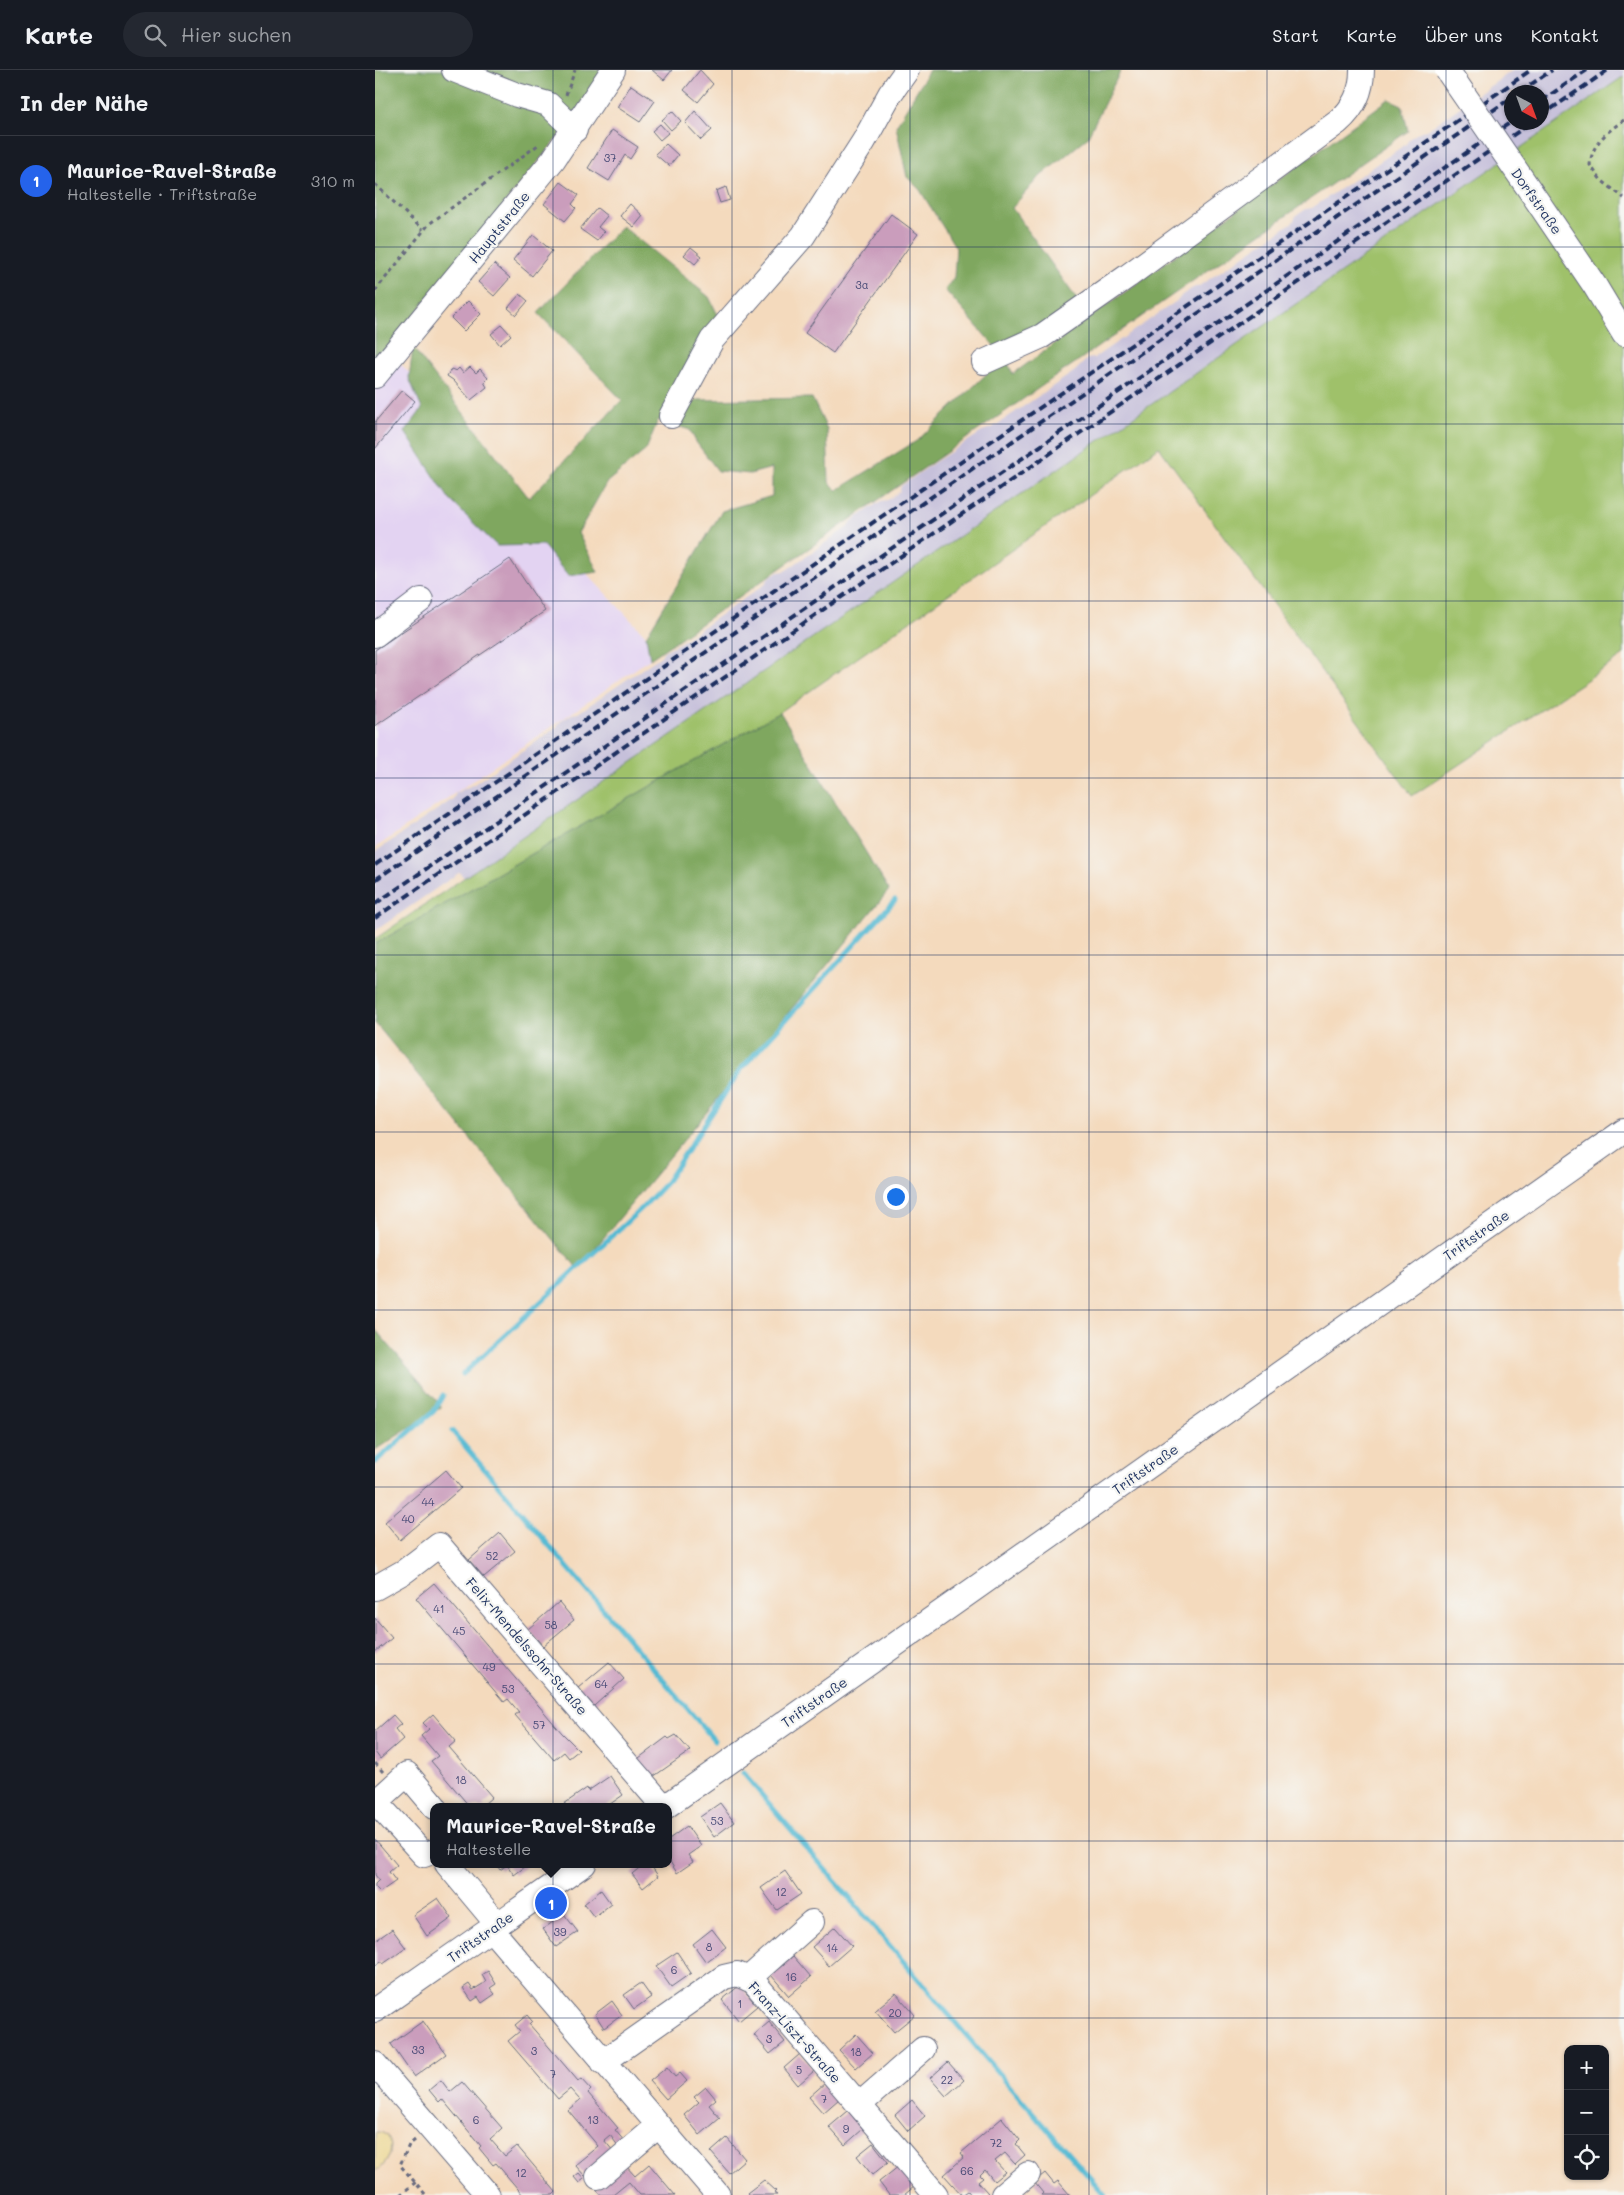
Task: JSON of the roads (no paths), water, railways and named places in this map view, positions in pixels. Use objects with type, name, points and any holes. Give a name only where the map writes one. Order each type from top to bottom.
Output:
[{"type":"street","points":[[454,70],[517,95],[548,104],[575,130]]},
{"type":"street","name":"Hauptstraße","points":[[375,376],[553,160],[575,130],[613,70]]},
{"type":"street","points":[[671,416],[712,340],[727,320],[803,236],[864,141],[890,94],[907,70]]},
{"type":"street","points":[[984,362],[1042,336],[1128,276],[1338,122],[1351,110],[1359,94],[1362,70]]},
{"type":"street","name":"Dorfstraße","points":[[1447,70],[1590,278],[1624,334]]},
{"type":"street","points":[[375,635],[421,600]]},
{"type":"street","name":"Triftstraße","points":[[670,1803],[1624,1130]]},
{"type":"street","name":"Felix-Mendelssohn-Straße","points":[[375,1588],[405,1571],[439,1545],[661,1803]]},
{"type":"street","points":[[430,1852],[424,1855],[376,1802],[407,1774],[432,1803]]},
{"type":"street","points":[[451,1868],[500,1923],[603,2062],[718,2195]]},
{"type":"street","points":[[470,1868],[500,1923]]},
{"type":"street","name":"Triftstraße","points":[[375,2010],[578,1868]]},
{"type":"street","points":[[748,1978],[812,1922]]},
{"type":"street","name":"Franz-Liszt-Straße","points":[[603,2062],[724,1977],[737,1974],[748,1978],[753,1981],[936,2195]]},
{"type":"street","points":[[859,2105],[923,2049]]},
{"type":"street","points":[[375,2064],[488,2195]]},
{"type":"street","points":[[598,2177],[658,2126]]},
{"type":"street","points":[[1003,2195],[1028,2174]]},
{"type":"waterway","points":[[463,1374],[643,1207],[665,1184],[741,1069],[895,900]]},
{"type":"waterway","points":[[375,1462],[434,1411],[443,1395]]},
{"type":"waterway","points":[[452,1431],[714,1740]]},
{"type":"waterway","points":[[743,1773],[1000,2075],[1105,2195]]},
{"type":"railway","points":[[375,865],[1531,70]]},
{"type":"railway","points":[[1530,85],[1552,70]]},
{"type":"railway","points":[[1549,96],[1587,70]]},
{"type":"railway","points":[[1549,111],[1608,70]]},
{"type":"railway","points":[[375,880],[1504,103]]},
{"type":"railway","points":[[375,904],[1504,127]]},
{"type":"railway","points":[[375,918],[1520,130]]},
{"type":"place","name":"Maurice-Ravel-Straße","points":[[551,1903]]}]
